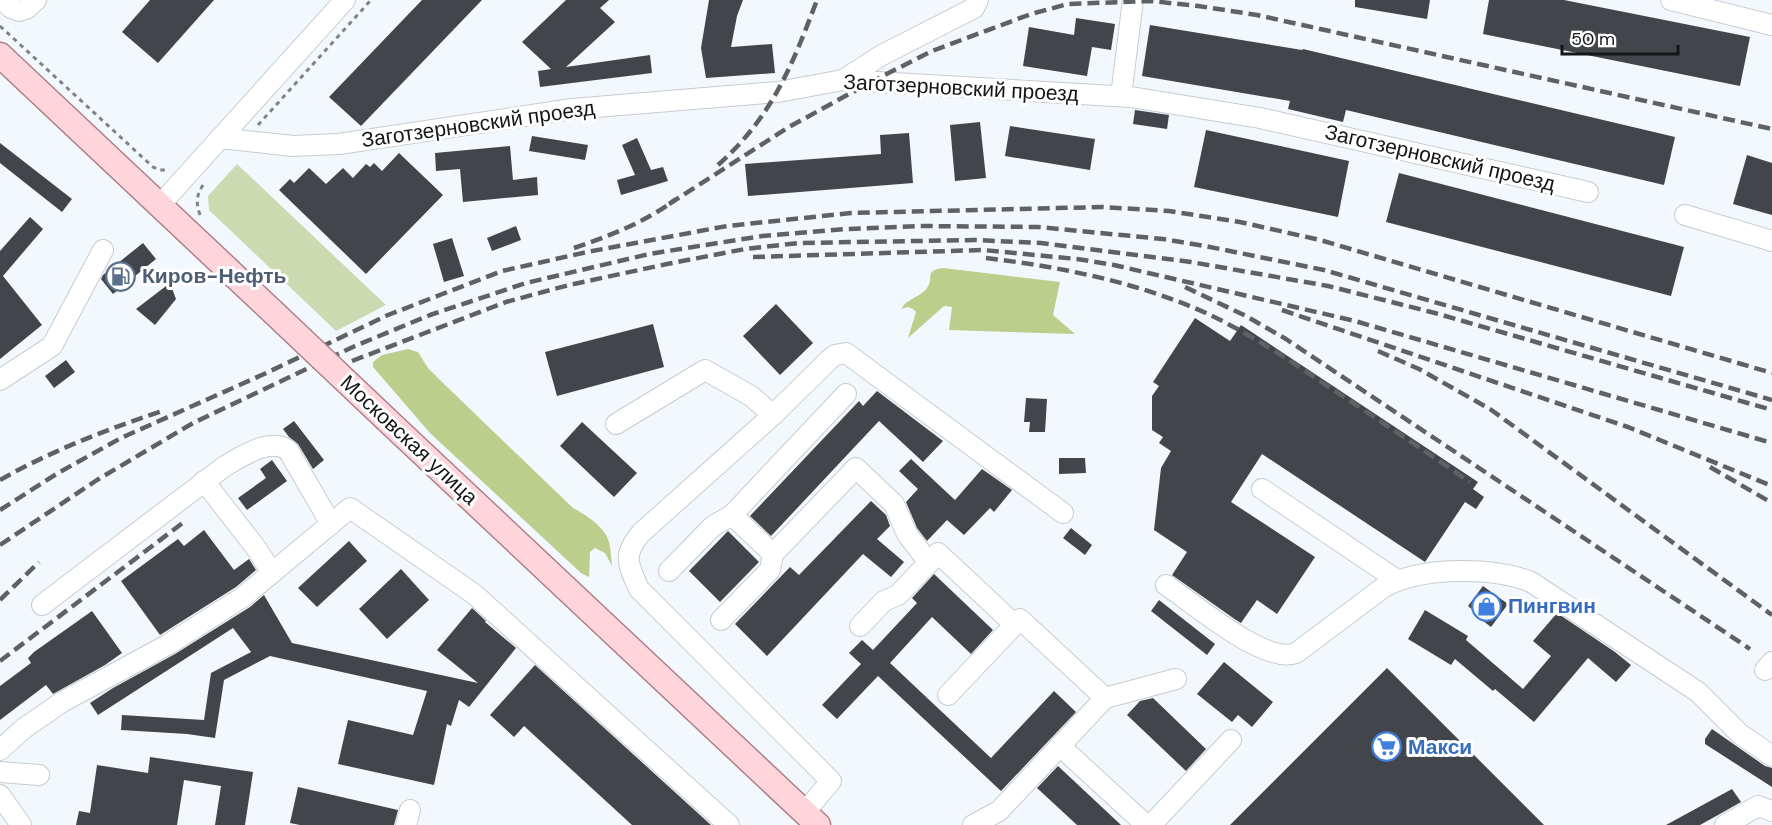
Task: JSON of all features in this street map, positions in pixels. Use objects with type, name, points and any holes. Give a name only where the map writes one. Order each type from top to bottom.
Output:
[{"type":"main road","name":"Московская улица","points":[[0,55],[812,819]]},
{"type":"street","points":[[3,0],[19,12],[36,0]]},
{"type":"street","points":[[159,206],[345,0]]},
{"type":"street","points":[[843,80],[882,55],[974,8],[978,0]]},
{"type":"street","points":[[1121,96],[1133,0]]},
{"type":"street","points":[[1671,0],[1772,25]]},
{"type":"street","name":"Заготзерновский проезд","points":[[220,138],[293,147],[339,144],[572,110],[778,92],[843,80],[1121,96],[1260,118],[1588,192]]},
{"type":"street","points":[[1685,215],[1772,241]]},
{"type":"street","points":[[0,381],[52,346],[104,250]]},
{"type":"street","points":[[812,819],[831,781],[639,589],[628,565],[630,546],[641,533],[773,415],[829,360],[835,355],[846,353],[1062,513]]},
{"type":"street","points":[[615,424],[705,370],[751,396],[773,415]]},
{"type":"street","points":[[669,571],[713,526],[732,514],[846,394]]},
{"type":"street","points":[[42,605],[225,466],[270,446],[283,447],[288,450],[331,524]]},
{"type":"street","points":[[721,620],[770,570],[772,554],[856,468],[894,504],[907,534],[929,563]]},
{"type":"street","points":[[204,481],[272,573]]},
{"type":"street","points":[[1262,489],[1397,580]]},
{"type":"street","points":[[0,750],[40,716],[217,615],[243,597],[350,508],[474,594],[729,825]]},
{"type":"street","points":[[732,514],[772,554]]},
{"type":"street","points":[[860,626],[884,601],[898,595],[938,553],[1015,625]]},
{"type":"street","points":[[1166,585],[1244,639],[1284,656],[1296,653],[1384,587],[1397,580],[1438,573],[1494,572],[1531,582],[1698,692],[1740,734],[1772,756]]},
{"type":"street","points":[[948,695],[1020,619],[1105,698]]},
{"type":"street","points":[[973,825],[999,811],[1105,698],[1176,679]]},
{"type":"street","points":[[1151,825],[1231,740]]},
{"type":"street","points":[[1060,746],[1146,825]]},
{"type":"street","points":[[0,772],[39,775]]},
{"type":"street","points":[[0,795],[21,825]]},
{"type":"street","points":[[1725,825],[1758,806],[1772,811]]},
{"type":"path","points":[[0,26],[153,167]]},
{"type":"green space","points":[[237,164],[386,305],[336,331],[209,210],[208,196]]},
{"type":"green space","points":[[943,268],[1060,282],[1053,315],[1075,334],[949,330],[952,307],[944,306],[908,338],[916,312],[908,307],[901,309],[927,288],[933,271]]},
{"type":"green space","points":[[408,349],[418,352],[428,368],[442,382],[573,508],[589,518],[604,532],[609,542],[612,566],[605,553],[595,548],[590,552],[589,577],[581,573],[430,433],[373,367],[373,362],[382,355]]},
{"type":"building","points":[[150,0],[214,0],[158,63],[122,32]]},
{"type":"building","points":[[422,0],[482,0],[361,126],[329,97]]},
{"type":"building","points":[[566,0],[609,0],[600,8],[615,22],[566,67],[650,55],[652,73],[540,87],[538,71],[551,69],[522,42]]},
{"type":"building","points":[[709,0],[743,0],[737,16],[731,47],[772,44],[775,73],[706,78],[701,48]]},
{"type":"building","points":[[1355,0],[1430,0],[1427,19],[1355,7]]},
{"type":"building","points":[[1489,0],[1564,0],[1750,37],[1740,86],[1483,34]]},
{"type":"building","points":[[1076,18],[1115,24],[1111,50],[1092,47],[1087,76],[1023,66],[1029,27],[1074,35]]},
{"type":"building","points":[[1150,25],[1303,49],[1675,137],[1664,185],[1346,110],[1343,122],[1288,109],[1290,101],[1142,76]]},
{"type":"building","points":[[1135,110],[1169,115],[1167,129],[1133,124]]},
{"type":"building","points":[[980,122],[986,178],[955,181],[950,125]]},
{"type":"building","points":[[1010,126],[1095,139],[1090,170],[1005,156]]},
{"type":"building","points":[[1206,130],[1349,161],[1338,217],[1194,187]]},
{"type":"building","points":[[909,133],[913,183],[748,196],[745,164],[881,154],[880,135]]},
{"type":"building","points":[[532,136],[588,145],[585,160],[529,151]]},
{"type":"building","points":[[637,138],[651,170],[663,167],[668,181],[621,195],[617,180],[635,175],[622,145]]},
{"type":"building","points":[[0,143],[72,199],[62,212],[0,163]]},
{"type":"building","points":[[510,146],[513,180],[537,177],[538,195],[463,202],[460,169],[436,171],[435,153]]},
{"type":"building","points":[[399,153],[443,195],[366,274],[279,190],[290,179],[294,183],[309,168],[326,184],[343,168],[353,178],[366,164],[370,167],[374,163],[382,171]]},
{"type":"building","points":[[1747,155],[1772,163],[1772,215],[1733,204]]},
{"type":"building","points":[[1399,173],[1684,247],[1671,296],[1386,222]]},
{"type":"building","points":[[30,217],[43,229],[3,276],[42,325],[0,359],[0,251]]},
{"type":"building","points":[[516,226],[521,240],[492,251],[487,238]]},
{"type":"building","points":[[452,238],[464,276],[444,282],[433,244]]},
{"type":"building","points":[[143,243],[156,259],[113,294],[101,279],[103,275]]},
{"type":"building","points":[[170,283],[176,299],[155,325],[136,309]]},
{"type":"building","points":[[776,304],[813,343],[780,375],[743,336]]},
{"type":"building","points":[[1195,318],[1230,341],[1241,325],[1478,482],[1473,489],[1484,497],[1476,509],[1465,502],[1425,562],[1262,454],[1231,502],[1315,557],[1277,614],[1257,600],[1241,623],[1236,620],[1172,575],[1187,552],[1154,530],[1161,468],[1171,451],[1159,443],[1163,437],[1152,430],[1152,396],[1159,386],[1153,382]]},
{"type":"building","points":[[653,324],[664,367],[557,396],[545,352]]},
{"type":"building","points":[[66,360],[75,372],[54,388],[45,376]]},
{"type":"building","points":[[877,391],[943,441],[923,462],[879,421],[771,536],[750,516],[859,401],[863,406]]},
{"type":"building","points":[[1026,398],[1047,399],[1045,432],[1029,432],[1030,422],[1024,422]]},
{"type":"building","points":[[294,421],[324,460],[313,469],[298,444],[283,429]]},
{"type":"building","points":[[582,422],[637,473],[614,497],[560,446]]},
{"type":"building","points":[[1059,458],[1085,458],[1086,473],[1059,474]]},
{"type":"building","points":[[911,459],[955,500],[982,469],[1012,490],[994,512],[990,508],[964,535],[947,520],[927,541],[917,528],[906,502],[918,489],[899,471]]},
{"type":"building","points":[[272,460],[287,481],[247,510],[238,498],[266,478],[260,469]]},
{"type":"building","points":[[871,501],[886,515],[890,526],[877,539],[904,562],[891,577],[863,554],[767,656],[735,624],[790,567],[799,575]]},
{"type":"building","points":[[1071,528],[1092,545],[1085,555],[1063,538]]},
{"type":"building","points":[[204,530],[234,570],[249,559],[256,570],[236,587],[160,635],[121,581],[178,539],[184,546]]},
{"type":"building","points":[[728,531],[759,562],[720,602],[689,571]]},
{"type":"building","points":[[349,541],[367,561],[317,607],[298,588]]},
{"type":"building","points":[[401,569],[429,600],[387,639],[359,609]]},
{"type":"building","points":[[934,574],[993,630],[971,654],[932,617],[890,663],[991,758],[1054,691],[1076,712],[1001,791],[878,676],[837,719],[822,705],[861,664],[849,653],[862,640],[873,650],[917,603],[912,598]]},
{"type":"building","name":"Пингвин","points":[[1483,586],[1508,604],[1491,627],[1474,614],[1475,612],[1468,606]]},
{"type":"building","points":[[264,595],[292,643],[478,683],[437,650],[472,608],[516,648],[469,707],[459,700],[451,726],[447,724],[434,785],[338,764],[348,720],[413,735],[427,691],[270,656],[224,680],[215,738],[121,730],[122,715],[204,720],[211,673],[251,652],[233,628],[98,715],[90,703],[175,654],[250,607]]},
{"type":"building","points":[[1159,600],[1215,644],[1207,655],[1151,611]]},
{"type":"building","points":[[1425,610],[1468,636],[1466,640],[1523,689],[1551,656],[1533,641],[1557,613],[1631,665],[1616,682],[1588,658],[1534,722],[1455,659],[1451,665],[1408,639]]},
{"type":"building","points":[[92,611],[122,653],[53,694],[46,685],[0,720],[0,686],[31,663],[28,658],[34,652]]},
{"type":"building","points":[[1224,662],[1273,702],[1252,727],[1238,715],[1232,722],[1197,694]]},
{"type":"building","points":[[535,665],[711,825],[632,825],[524,726],[514,737],[490,715]]},
{"type":"building","name":"Макси","points":[[1387,668],[1544,825],[1230,825]]},
{"type":"building","points":[[1153,698],[1206,749],[1186,771],[1127,715],[1140,701]]},
{"type":"building","points":[[1712,729],[1765,766],[1772,768],[1772,787],[1705,744],[1705,739]]},
{"type":"building","points":[[150,757],[253,772],[245,825],[215,825],[221,786],[184,780],[177,825],[76,825],[79,811],[90,813],[97,765],[148,773]]},
{"type":"building","points":[[1058,766],[1121,825],[1077,825],[1037,788]]},
{"type":"building","points":[[298,787],[398,810],[394,825],[300,825],[290,823]]},
{"type":"building","points":[[1732,789],[1741,802],[1700,825],[1666,825]]},
{"type":"railway","points":[[718,165],[737,147],[766,109],[789,69],[817,0]]},
{"type":"railway","points":[[669,204],[789,127],[932,51],[1031,14],[1068,4],[1151,1],[1257,15],[1772,129]]},
{"type":"railway","points":[[574,248],[640,221],[676,199]]},
{"type":"railway","points":[[0,510],[58,473],[121,438],[388,315],[502,271],[587,252],[727,226],[851,213],[1102,207],[1169,211],[1240,222],[1320,240],[1772,373]]},
{"type":"railway","points":[[0,545],[97,480],[193,423],[355,346],[430,315],[526,283],[649,254],[762,236],[846,229],[919,226],[1038,227],[1163,239],[1205,246],[1324,270],[1772,400]]},
{"type":"railway","points":[[352,361],[506,302],[569,285],[667,264],[745,249],[799,243],[975,240],[1041,243],[1191,262],[1328,286],[1435,313],[1772,410]]},
{"type":"railway","points":[[753,257],[983,250],[1114,265],[1355,321],[1772,443]]},
{"type":"railway","points":[[986,258],[1098,277],[1126,284],[1206,313],[1290,361],[1470,482]]},
{"type":"railway","points":[[1185,287],[1246,316],[1286,339],[1750,649]]},
{"type":"railway","points":[[1282,310],[1628,427],[1772,486]]},
{"type":"railway","points":[[1378,351],[1419,369],[1490,409],[1772,615]]},
{"type":"railway","points":[[0,480],[81,441],[165,410]]},
{"type":"railway","points":[[1710,467],[1772,503]]},
{"type":"railway","points":[[0,661],[184,522]]},
{"type":"railway","points":[[0,600],[39,562]]},
{"type":"place","name":"Киров-Нефть","points":[[121,276]]},
{"type":"place","name":"Пингвин","points":[[1487,606]]},
{"type":"place","name":"Макси","points":[[1387,747]]}]
